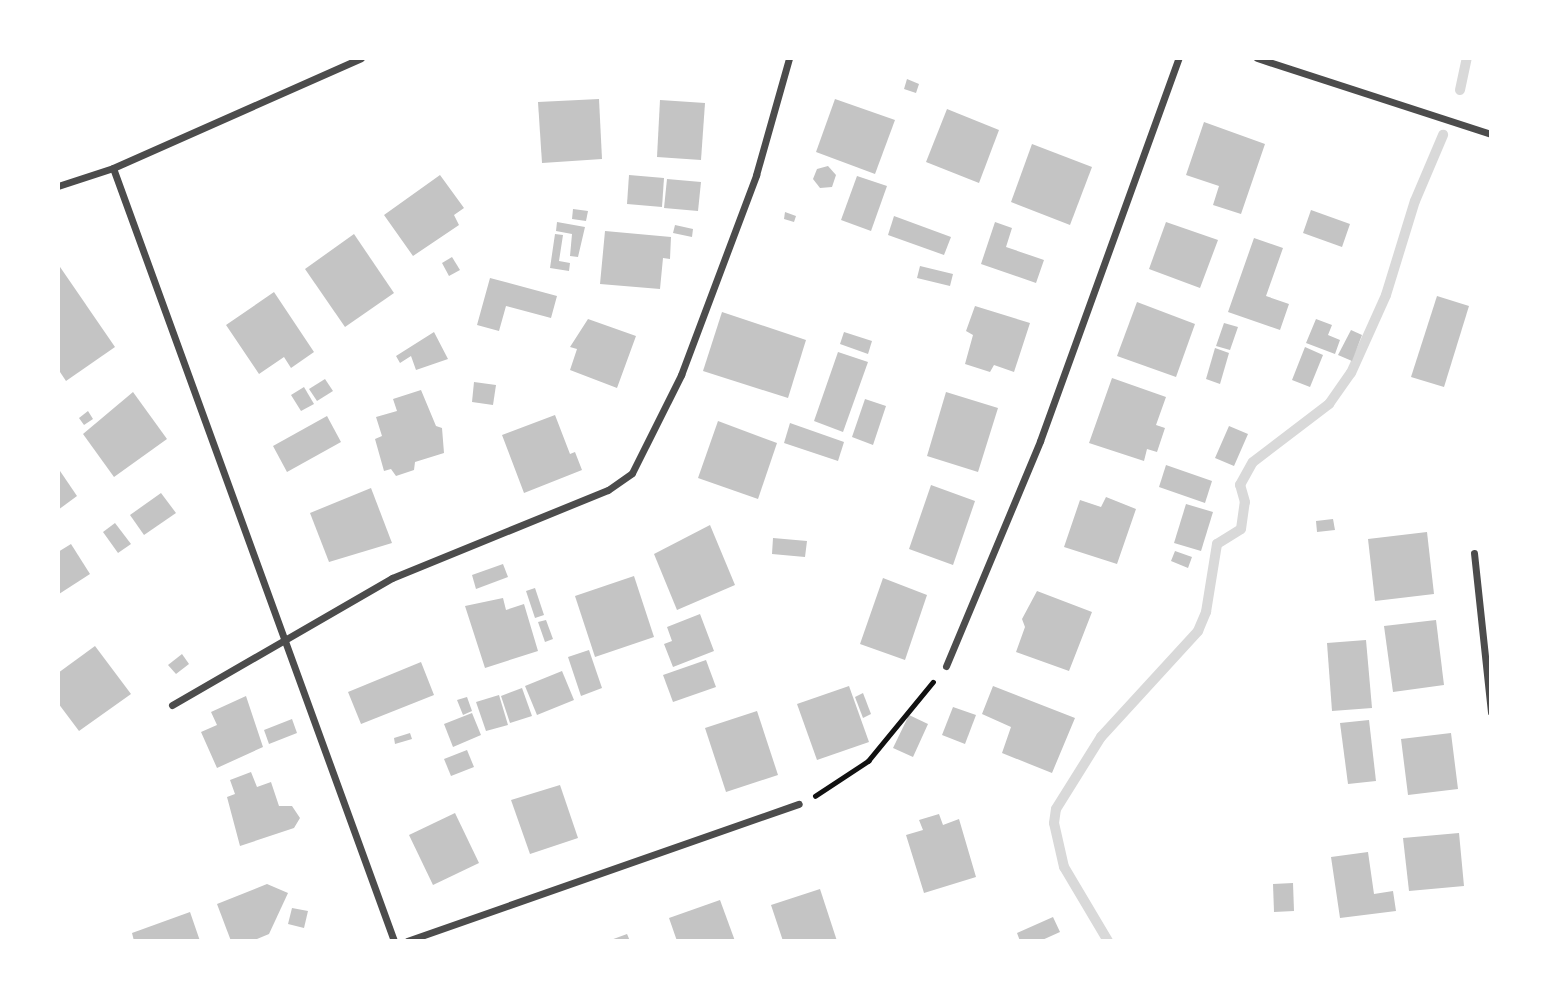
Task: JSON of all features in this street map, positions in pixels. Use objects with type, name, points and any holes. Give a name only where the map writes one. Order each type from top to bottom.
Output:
[{"type":"street","points":[[58,186],[113,168],[361,58]]},
{"type":"street","points":[[172,705],[392,578],[608,490],[632,474],[681,375],[756,174],[789,58]]},
{"type":"street","points":[[946,666],[1040,441],[1179,58]]},
{"type":"street","points":[[1257,58],[1491,134]]},
{"type":"street","points":[[113,168],[394,941]]},
{"type":"street","points":[[1474,553],[1491,712]]},
{"type":"street","points":[[407,941],[799,804]]},
{"type":"path","points":[[799,804],[844,781],[868,761],[946,666]]},
{"type":"building","points":[[907,79],[919,84],[916,93],[904,89]]},
{"type":"building","points":[[599,99],[602,159],[542,163],[538,102]]},
{"type":"building","points":[[835,99],[895,120],[875,174],[816,152]]},
{"type":"building","points":[[660,100],[705,103],[701,160],[657,157]]},
{"type":"building","points":[[947,109],[999,130],[979,183],[926,162]]},
{"type":"building","points":[[1204,122],[1265,144],[1241,214],[1213,205],[1219,186],[1186,175]]},
{"type":"building","points":[[1032,144],[1092,167],[1070,225],[1011,202]]},
{"type":"building","points":[[828,166],[836,175],[832,187],[820,188],[813,179],[817,169]]},
{"type":"building","points":[[440,175],[464,208],[454,215],[459,225],[413,256],[384,215]]},
{"type":"building","points":[[629,175],[664,178],[662,207],[627,204]]},
{"type":"building","points":[[857,176],[887,186],[871,231],[841,220]]},
{"type":"building","points":[[667,179],[701,182],[698,211],[664,208]]},
{"type":"building","points":[[573,209],[588,211],[586,221],[572,219]]},
{"type":"building","points":[[1311,210],[1350,224],[1342,247],[1303,233]]},
{"type":"building","points":[[785,212],[796,216],[794,222],[784,219]]},
{"type":"building","points":[[894,216],[951,237],[944,255],[888,235]]},
{"type":"building","points":[[557,222],[585,227],[578,257],[570,256],[572,234],[556,231]]},
{"type":"building","points":[[995,222],[1012,228],[1006,247],[1044,260],[1036,283],[981,264]]},
{"type":"building","points":[[1166,222],[1218,240],[1200,288],[1149,269]]},
{"type":"building","points":[[675,225],[693,229],[692,237],[673,233]]},
{"type":"building","points":[[605,231],[671,237],[670,259],[663,258],[660,289],[600,284]]},
{"type":"building","points":[[354,234],[394,293],[345,327],[305,269]]},
{"type":"building","points":[[555,234],[563,235],[559,261],[570,263],[569,271],[550,268]]},
{"type":"building","points":[[1254,238],[1283,248],[1266,296],[1289,304],[1280,330],[1228,312]]},
{"type":"building","points":[[452,257],[460,270],[449,276],[442,263]]},
{"type":"building","points":[[58,264],[115,347],[66,381],[58,369]]},
{"type":"building","points":[[920,266],[953,274],[950,286],[917,278]]},
{"type":"building","points":[[490,278],[557,296],[551,318],[506,306],[499,331],[477,325]]},
{"type":"building","points":[[274,292],[314,352],[291,368],[284,357],[259,374],[226,325]]},
{"type":"building","points":[[1437,296],[1469,306],[1444,387],[1411,377]]},
{"type":"building","points":[[1137,302],[1195,324],[1176,377],[1117,356]]},
{"type":"building","points":[[975,306],[1030,323],[1014,372],[994,365],[990,372],[965,364],[973,335],[966,331]]},
{"type":"building","points":[[722,312],[806,340],[788,398],[703,371]]},
{"type":"building","points":[[588,319],[636,336],[617,388],[570,370],[577,349],[570,347]]},
{"type":"building","points":[[1316,319],[1332,325],[1328,335],[1340,340],[1335,354],[1306,343]]},
{"type":"building","points":[[1224,323],[1238,327],[1230,350],[1216,346]]},
{"type":"building","points":[[1351,330],[1362,335],[1352,361],[1338,355]]},
{"type":"building","points":[[434,332],[448,359],[416,370],[411,356],[400,363],[396,356]]},
{"type":"building","points":[[844,332],[872,341],[868,354],[840,344]]},
{"type":"building","points":[[1305,347],[1323,355],[1310,387],[1292,380]]},
{"type":"building","points":[[1215,348],[1229,353],[1220,384],[1206,379]]},
{"type":"building","points":[[838,352],[868,362],[843,432],[814,421]]},
{"type":"building","points":[[1112,378],[1166,397],[1156,425],[1165,428],[1157,452],[1147,449],[1144,461],[1089,443]]},
{"type":"building","points":[[325,379],[333,391],[317,401],[309,389]]},
{"type":"building","points":[[474,382],[496,385],[493,405],[472,402]]},
{"type":"building","points":[[304,387],[314,404],[301,411],[291,395]]},
{"type":"building","points":[[421,390],[436,426],[442,428],[444,453],[415,462],[414,470],[396,476],[391,469],[384,471],[375,439],[382,436],[376,417],[397,411],[393,399]]},
{"type":"building","points":[[133,392],[167,439],[114,477],[83,434]]},
{"type":"building","points":[[946,392],[998,408],[978,472],[927,456]]},
{"type":"building","points":[[865,399],[886,406],[873,445],[852,437]]},
{"type":"building","points":[[88,411],[93,419],[84,425],[79,418]]},
{"type":"building","points":[[555,415],[570,454],[575,452],[582,470],[524,493],[502,435]]},
{"type":"building","points":[[327,416],[341,442],[287,472],[273,446]]},
{"type":"building","points":[[718,421],[777,443],[758,499],[698,478]]},
{"type":"building","points":[[790,423],[844,442],[838,461],[784,443]]},
{"type":"building","points":[[1229,426],[1248,434],[1234,466],[1215,458]]},
{"type":"building","points":[[1166,465],[1212,481],[1205,503],[1159,487]]},
{"type":"building","points":[[58,468],[77,496],[58,510]]},
{"type":"building","points":[[931,485],[975,501],[953,565],[909,549]]},
{"type":"building","points":[[371,488],[392,543],[329,562],[310,513]]},
{"type":"building","points":[[161,493],[176,513],[144,535],[130,515]]},
{"type":"building","points":[[1106,497],[1136,509],[1117,564],[1064,547],[1080,500],[1101,507]]},
{"type":"building","points":[[1186,504],[1213,512],[1201,551],[1174,543]]},
{"type":"building","points":[[1333,519],[1335,530],[1317,532],[1316,521]]},
{"type":"building","points":[[115,523],[131,544],[118,553],[103,532]]},
{"type":"building","points":[[710,525],[735,585],[677,610],[654,554]]},
{"type":"building","points":[[1427,532],[1434,594],[1375,601],[1368,539]]},
{"type":"building","points":[[773,538],[807,541],[805,557],[772,554]]},
{"type":"building","points":[[71,544],[90,574],[59,594],[58,552]]},
{"type":"building","points":[[1175,551],[1192,557],[1188,568],[1171,561]]},
{"type":"building","points":[[503,564],[508,577],[476,589],[472,575]]},
{"type":"building","points":[[634,576],[654,637],[595,657],[575,596]]},
{"type":"building","points":[[883,578],[927,595],[905,660],[860,644]]},
{"type":"building","points":[[535,588],[544,615],[535,618],[526,591]]},
{"type":"building","points":[[1037,591],[1092,612],[1069,671],[1016,652],[1025,627],[1022,619]]},
{"type":"building","points":[[503,598],[506,610],[524,604],[538,651],[485,668],[465,606]]},
{"type":"building","points":[[700,614],[714,651],[673,667],[664,644],[672,641],[667,627]]},
{"type":"building","points":[[546,620],[553,639],[545,642],[538,622]]},
{"type":"building","points":[[1436,620],[1444,685],[1393,692],[1384,626]]},
{"type":"building","points":[[1366,640],[1372,708],[1332,711],[1327,643]]},
{"type":"building","points":[[95,646],[131,694],[79,731],[58,703],[58,673]]},
{"type":"building","points":[[589,650],[602,688],[581,696],[568,657]]},
{"type":"building","points":[[182,654],[189,664],[176,674],[168,665]]},
{"type":"building","points":[[706,660],[716,687],[673,702],[663,675]]},
{"type":"building","points":[[421,662],[434,695],[361,724],[348,692]]},
{"type":"building","points":[[562,671],[574,700],[537,715],[525,686]]},
{"type":"building","points":[[849,686],[869,742],[817,760],[797,704]]},
{"type":"building","points":[[993,686],[1075,718],[1052,773],[1002,753],[1011,727],[982,714]]},
{"type":"building","points":[[522,688],[532,716],[510,723],[501,696]]},
{"type":"building","points":[[863,693],[871,714],[863,718],[855,697]]},
{"type":"building","points":[[499,695],[508,725],[486,731],[476,702]]},
{"type":"building","points":[[246,696],[263,747],[217,768],[201,732],[217,725],[211,712]]},
{"type":"building","points":[[467,697],[472,711],[463,715],[457,700]]},
{"type":"building","points":[[953,707],[976,715],[965,744],[942,735]]},
{"type":"building","points":[[757,711],[778,775],[726,792],[705,728]]},
{"type":"building","points":[[472,713],[481,735],[453,747],[444,724]]},
{"type":"building","points":[[909,715],[928,724],[913,757],[893,748]]},
{"type":"building","points":[[292,719],[297,733],[269,744],[264,730]]},
{"type":"building","points":[[1369,720],[1376,781],[1348,784],[1340,723]]},
{"type":"building","points":[[410,733],[412,739],[395,744],[394,738]]},
{"type":"building","points":[[1451,733],[1458,789],[1408,795],[1401,739]]},
{"type":"building","points":[[467,750],[474,767],[451,776],[444,759]]},
{"type":"building","points":[[251,772],[257,787],[271,782],[279,806],[292,806],[300,818],[294,828],[240,846],[227,797],[235,794],[230,780]]},
{"type":"building","points":[[560,785],[578,838],[530,854],[511,800]]},
{"type":"building","points":[[455,813],[479,863],[433,885],[409,835]]},
{"type":"building","points":[[939,814],[943,825],[959,819],[976,877],[924,893],[906,835],[923,830],[919,820]]},
{"type":"building","points":[[1459,833],[1464,886],[1409,891],[1403,838]]},
{"type":"building","points":[[1368,852],[1374,894],[1393,891],[1396,911],[1340,918],[1331,857]]},
{"type":"building","points":[[1293,883],[1294,911],[1274,912],[1273,884]]},
{"type":"building","points":[[267,884],[288,893],[269,934],[252,941],[231,941],[217,904]]},
{"type":"building","points":[[820,889],[837,941],[783,941],[771,905]]},
{"type":"building","points":[[720,900],[735,941],[677,941],[669,918]]},
{"type":"building","points":[[292,908],[308,911],[304,928],[288,924]]},
{"type":"building","points":[[190,912],[200,941],[134,941],[132,933]]},
{"type":"building","points":[[1053,917],[1060,932],[1040,941],[1020,941],[1017,933]]},
{"type":"building","points":[[627,934],[630,941],[608,941]]},
{"type":"waterway","points":[[1460,90],[1467,58]]},
{"type":"waterway","points":[[1108,941],[1064,867],[1054,823],[1056,809],[1101,737],[1198,631],[1206,612],[1217,544],[1241,529],[1245,502],[1240,485],[1253,462],[1329,404],[1351,373],[1386,295],[1415,201],[1443,135]]}]
